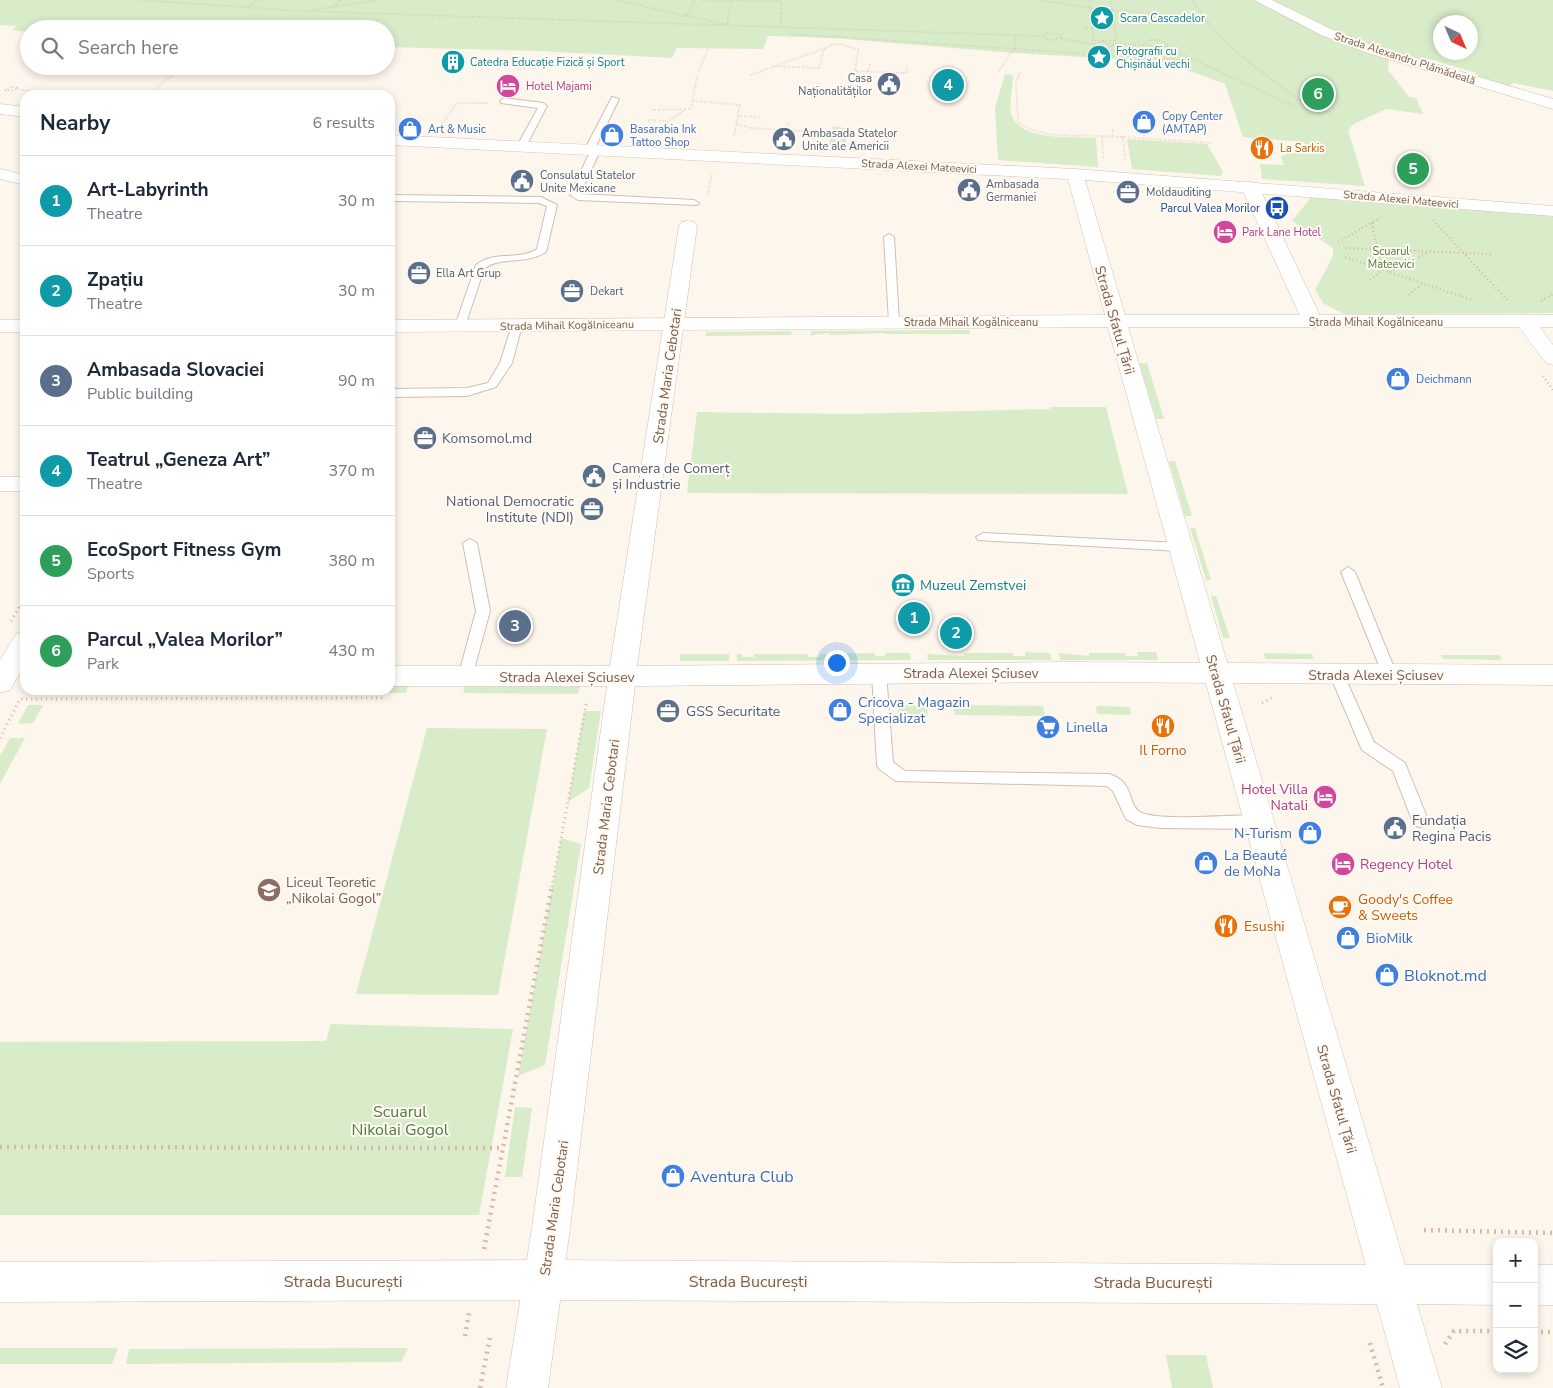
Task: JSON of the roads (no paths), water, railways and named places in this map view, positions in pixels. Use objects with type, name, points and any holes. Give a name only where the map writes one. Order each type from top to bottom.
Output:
[{"type":"main road","name":"Strada Alexandru Plămădeală","points":[[1261,0],[1326,32],[1370,49],[1553,104]]},
{"type":"main road","points":[[0,109],[20,111]]},
{"type":"main road","name":"Strada Alexei Mateevici","points":[[395,140],[592,151],[636,148],[1075,174],[1553,211]]},
{"type":"main road","points":[[0,174],[20,179]]},
{"type":"main road","name":"Strada Sfatul Țării","points":[[1075,174],[1258,822],[1390,1283],[1422,1388]]},
{"type":"main road","points":[[1250,187],[1313,322]]},
{"type":"main road","name":"Strada Maria Cebotari","points":[[527,1388],[544,1280],[622,677],[688,226]]},
{"type":"main road","name":"Strada Mihail Kogălniceanu","points":[[395,326],[1116,321],[1553,321]]},
{"type":"main road","points":[[1525,321],[1553,359]]},
{"type":"main road","points":[[0,326],[20,326]]},
{"type":"main road","points":[[0,484],[20,484]]},
{"type":"main road","points":[[8,675],[18,632]]},
{"type":"main road","name":"Strada Alexei Șciusev","points":[[395,686],[464,677],[1216,672],[1337,675],[1553,675]]},
{"type":"main road","name":"Strada București","points":[[0,1282],[544,1280],[1493,1284]]},
{"type":"main road","points":[[1538,1285],[1553,1285]]},
{"type":"lane","points":[[615,99],[575,195],[578,197],[694,203]]},
{"type":"lane","points":[[504,101],[543,106],[521,148]]},
{"type":"lane","points":[[395,198],[540,200],[552,205],[542,250],[537,255],[526,258],[494,260],[481,266],[460,326]]},
{"type":"lane","points":[[889,237],[894,322]]},
{"type":"lane","points":[[395,393],[467,392],[492,385],[506,363],[517,325]]},
{"type":"lane","points":[[983,537],[1180,547]]},
{"type":"lane","points":[[464,677],[483,610],[478,576],[470,543]]},
{"type":"lane","points":[[1348,572],[1390,675]]},
{"type":"lane","points":[[879,673],[885,765],[902,777],[1109,780],[1118,784],[1122,790],[1125,805],[1138,818],[1157,821],[1258,822]]},
{"type":"lane","points":[[1337,675],[1368,746],[1398,767],[1420,820]]},
{"type":"place","name":"Scara Cascadelor","points":[[1102,18]]},
{"type":"place","name":"Fotografii cu Chișinăul vechi","points":[[1099,57]]},
{"type":"place","name":"Catedra Educație Fizică și Sport","points":[[453,62]]},
{"type":"place","name":"Casa Naționalităților","points":[[889,84]]},
{"type":"place","name":"Teatrul „Geneza Art”","points":[[948,85]]},
{"type":"place","name":"Hotel Majami","points":[[508,86]]},
{"type":"place","name":"Parcul „Valea Morilor”","points":[[1318,94]]},
{"type":"place","name":"Copy Center (AMTAP)","points":[[1144,122]]},
{"type":"place","name":"Art & Music","points":[[410,129]]},
{"type":"place","name":"Basarabia Ink Tattoo Shop","points":[[612,135]]},
{"type":"place","name":"Ambasada Statelor Unite ale Americii","points":[[784,139]]},
{"type":"place","name":"La Sarkis","points":[[1262,148]]},
{"type":"place","name":"EcoSport Fitness Gym","points":[[1413,169]]},
{"type":"place","name":"Consulatul Statelor Unite Mexicane","points":[[522,181]]},
{"type":"place","name":"Ambasada Germaniei","points":[[969,190]]},
{"type":"place","name":"Moldauditing","points":[[1128,192]]},
{"type":"place","name":"Parcul Valea Morilor","points":[[1277,208]]},
{"type":"place","name":"Park Lane Hotel","points":[[1225,232]]},
{"type":"place","name":"Ella Art Grup","points":[[419,273]]},
{"type":"place","name":"Dekart","points":[[572,291]]},
{"type":"place","name":"Deichmann","points":[[1398,379]]},
{"type":"place","name":"Komsomol.md","points":[[425,438]]},
{"type":"place","name":"Camera de Comerț și Industrie","points":[[594,476]]},
{"type":"place","name":"National Democratic Institute (NDI)","points":[[592,509]]},
{"type":"place","name":"Muzeul Zemstvei","points":[[903,585]]},
{"type":"place","name":"Art-Labyrinth","points":[[914,618]]},
{"type":"place","name":"Ambasada Slovaciei","points":[[515,626]]},
{"type":"place","name":"Zpațiu","points":[[956,633]]},
{"type":"place","name":"Cricova - Magazin Specializat","points":[[840,710]]},
{"type":"place","name":"GSS Securitate","points":[[668,711]]},
{"type":"place","name":"Il Forno","points":[[1163,726]]},
{"type":"place","name":"Linella","points":[[1048,727]]},
{"type":"place","name":"Hotel Villa Natali","points":[[1325,797]]},
{"type":"place","name":"Fundația Regina Pacis","points":[[1395,828]]},
{"type":"place","name":"N-Turism","points":[[1310,833]]},
{"type":"place","name":"La Beauté de MoNa","points":[[1206,863]]},
{"type":"place","name":"Regency Hotel","points":[[1343,864]]},
{"type":"place","name":"Liceul Teoretic „Nikolai Gogol”","points":[[269,890]]},
{"type":"place","name":"Goody's Coffee & Sweets","points":[[1340,907]]},
{"type":"place","name":"Esushi","points":[[1226,926]]},
{"type":"place","name":"BioMilk","points":[[1348,938]]},
{"type":"place","name":"Bloknot.md","points":[[1387,975]]},
{"type":"place","name":"Aventura Club","points":[[673,1176]]},
{"type":"park label","name":"Scuarul Mateevici","points":[[1391,257]]},
{"type":"park label","name":"Scuarul Nikolai Gogol","points":[[400,1120]]}]
